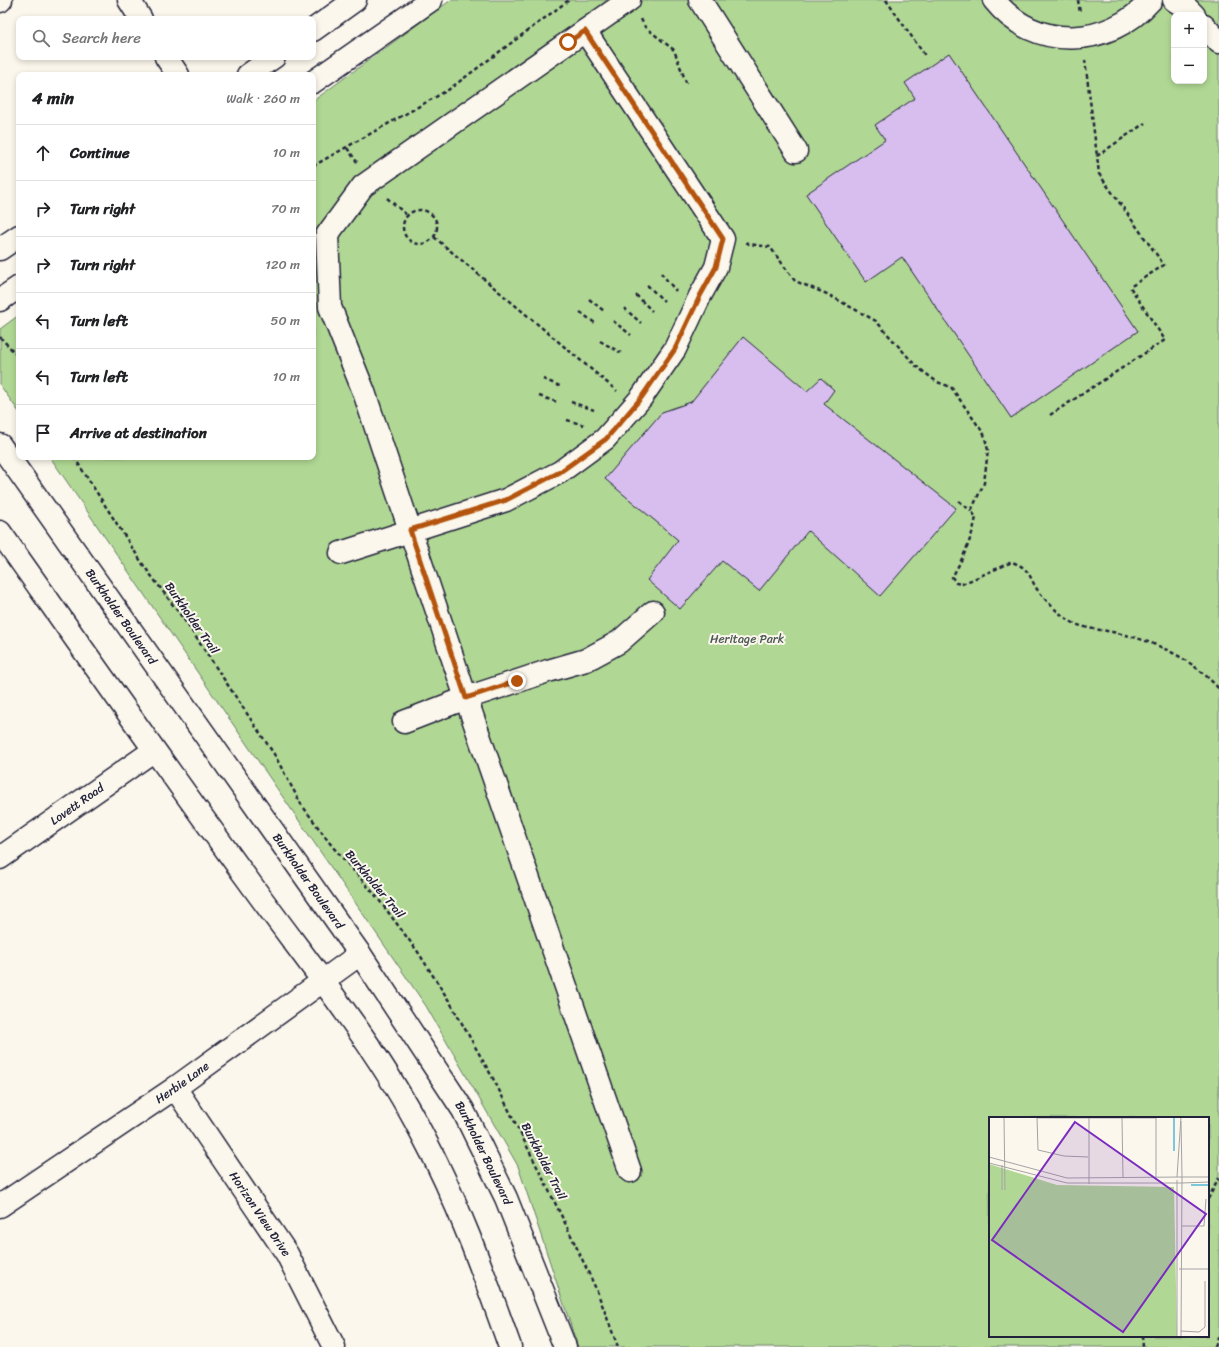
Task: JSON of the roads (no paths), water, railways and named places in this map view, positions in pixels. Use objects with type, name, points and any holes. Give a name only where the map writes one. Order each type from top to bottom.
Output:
[{"type":"main road","points":[[129,0],[139,16]]},
{"type":"main road","points":[[316,28],[355,0]]},
{"type":"main road","points":[[316,80],[431,0]]},
{"type":"main road","points":[[700,0],[796,151]]},
{"type":"main road","points":[[994,0],[1001,9],[1026,27],[1054,37],[1082,38],[1114,30],[1140,14],[1151,0]]},
{"type":"main road","points":[[1174,0],[1191,12]]},
{"type":"main road","points":[[630,1171],[466,698],[364,392],[330,307],[327,236],[363,186],[585,31],[633,7]]},
{"type":"main road","points":[[1207,29],[1219,42]]},
{"type":"main road","points":[[341,553],[506,500],[560,472],[606,439],[635,405],[675,349],[700,296],[716,267],[723,239],[585,31]]},
{"type":"main road","points":[[168,60],[176,72]]},
{"type":"main road","points":[[252,72],[270,60]]},
{"type":"main road","points":[[0,249],[16,238]]},
{"type":"main road","points":[[0,300],[16,289]]},
{"type":"main road","name":"Burkholder Boulevard","points":[[0,445],[360,954],[463,1110],[506,1198],[565,1347]]},
{"type":"main road","points":[[0,532],[153,751],[322,981],[388,1075],[421,1130],[450,1189],[510,1347]]},
{"type":"main road","points":[[404,722],[466,698],[586,660],[619,642],[653,612]]},
{"type":"main road","name":"Lovett Road","points":[[0,858],[153,751]]},
{"type":"main road","name":"Herbie Lane","points":[[0,1206],[175,1088],[360,954]]},
{"type":"main road","name":"Horizon View Drive","points":[[175,1088],[288,1254],[334,1347]]},
{"type":"park label","name":"Heritage Park","points":[[747,639]]}]
